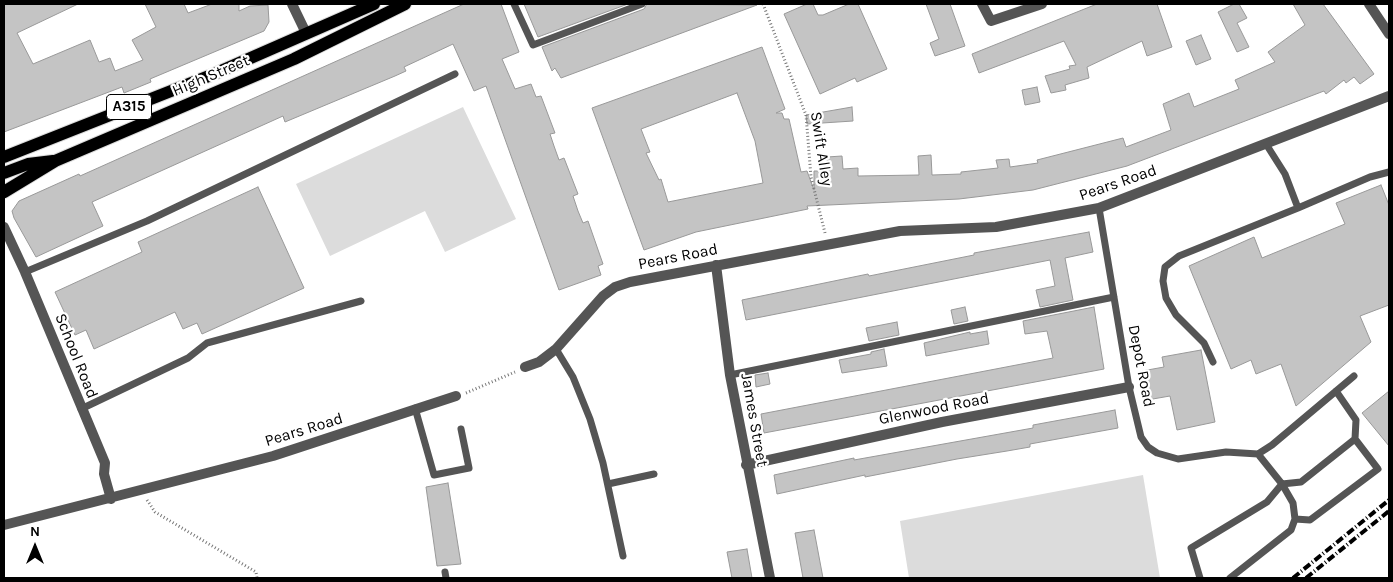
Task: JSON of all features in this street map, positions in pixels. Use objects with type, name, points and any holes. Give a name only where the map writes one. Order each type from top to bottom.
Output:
[{"type":"main road","name":"High Street","points":[[4,157],[214,74],[374,4]]},
{"type":"main road","name":"High Street","points":[[4,192],[55,161],[294,59],[405,4]]},
{"type":"main road","points":[[306,33],[314,48]]},
{"type":"main road","points":[[4,173],[28,164],[55,161]]},
{"type":"street","points":[[292,4],[306,33]]},
{"type":"street","points":[[982,4],[991,21],[1042,4]]},
{"type":"street","points":[[1369,4],[1389,34]]},
{"type":"street","name":"Pears Road","points":[[525,367],[539,362],[556,349],[594,305],[616,287],[716,265],[900,231],[996,227],[1099,208],[1389,96]]},
{"type":"street","name":"School Road","points":[[4,227],[25,272],[105,463],[104,474],[111,499]]},
{"type":"street","name":"James Street","points":[[716,265],[730,375],[746,464],[770,578]]},
{"type":"street","name":"Glenwood Road","points":[[746,464],[942,422],[1129,387]]},
{"type":"street","name":"Pears Road","points":[[4,525],[273,456],[392,419],[415,408],[456,396]]},
{"type":"lane","points":[[514,4],[533,45],[642,4]]},
{"type":"lane","points":[[25,272],[147,221],[454,74]]},
{"type":"lane","points":[[1266,144],[1285,174],[1298,208]]},
{"type":"lane","points":[[1213,362],[1204,343],[1176,314],[1166,298],[1163,281],[1165,267],[1179,256],[1298,208],[1370,176],[1389,172]]},
{"type":"lane","name":"Depot Road","points":[[1099,208],[1129,387],[1141,436],[1148,447],[1157,453],[1178,459],[1226,452],[1258,454]]},
{"type":"lane","points":[[730,375],[1114,297]]},
{"type":"lane","points":[[81,409],[188,358],[207,343],[361,301]]},
{"type":"lane","points":[[556,349],[581,395],[608,484],[623,556]]},
{"type":"lane","points":[[1230,578],[1291,530],[1295,519],[1293,503],[1282,484],[1258,454],[1272,445],[1354,376]]},
{"type":"lane","points":[[1295,519],[1310,520],[1378,469],[1355,439],[1356,420],[1336,391]]},
{"type":"lane","points":[[415,408],[434,475],[470,468],[460,430]]},
{"type":"lane","points":[[1200,578],[1191,548],[1267,502],[1282,484],[1301,482],[1355,439]]},
{"type":"lane","points":[[608,484],[654,474]]},
{"type":"path","name":"Swift Alley","points":[[763,4],[806,114],[811,177],[828,243]]},
{"type":"path","points":[[456,396],[525,367]]},
{"type":"path","points":[[142,491],[155,512],[256,572],[257,578]]},
{"type":"shaded area","points":[[463,107],[516,219],[445,252],[425,211],[330,256],[296,184]]},
{"type":"shaded area","points":[[1143,475],[1160,578],[909,578],[900,521]]},
{"type":"building","points":[[4,4],[78,4],[17,33],[33,64],[90,40],[99,62],[110,58],[115,71],[143,60],[132,40],[156,27],[145,4],[184,4],[188,13],[212,4],[239,4],[239,11],[250,6],[268,5],[269,22],[264,31],[150,79],[151,82],[124,93],[122,87],[4,132]]},
{"type":"building","points":[[464,4],[501,4],[519,52],[502,59],[515,89],[531,84],[536,97],[541,96],[555,133],[550,134],[559,160],[564,158],[578,194],[573,196],[578,211],[583,223],[588,221],[603,264],[598,266],[601,275],[559,290],[486,86],[474,91],[453,44],[404,67],[406,71],[395,76],[285,122],[283,116],[92,202],[103,226],[36,257],[14,218],[12,211],[19,201],[79,174],[80,176]]},
{"type":"building","points":[[524,4],[628,4],[538,37]]},
{"type":"building","points":[[647,4],[757,5],[561,78],[555,68],[552,71],[542,47],[644,9]]},
{"type":"building","points":[[807,4],[813,4],[818,15],[823,15],[849,4],[858,4],[887,69],[857,82],[855,78],[820,94],[784,14]]},
{"type":"building","points":[[926,4],[950,4],[965,46],[935,56],[930,43],[939,39]]},
{"type":"building","points":[[1097,4],[1157,4],[1172,47],[1147,56],[1142,41],[1087,67],[1089,78],[1065,85],[1066,90],[1051,93],[1045,76],[1070,69],[1069,66],[1076,65],[1064,41],[979,73],[972,54]]},
{"type":"building","points":[[1234,4],[1239,4],[1247,18],[1237,23],[1249,47],[1237,52],[1218,12]]},
{"type":"building","points":[[1293,4],[1323,4],[1374,74],[1360,84],[1354,77],[1346,83],[1344,80],[1326,94],[1324,91],[1127,166],[1033,190],[959,199],[807,206],[808,209],[696,232],[644,250],[592,108],[762,47],[785,109],[776,113],[782,113],[784,119],[789,119],[801,172],[807,171],[814,190],[814,171],[827,171],[827,157],[842,156],[843,169],[858,168],[858,176],[919,175],[918,156],[931,155],[932,175],[961,174],[961,172],[998,168],[996,160],[1009,159],[1010,167],[1038,163],[1037,160],[1123,138],[1126,147],[1171,130],[1163,104],[1189,93],[1194,107],[1239,89],[1235,80],[1275,62],[1268,52],[1305,25]],"holes":[[[737,93],[755,141],[763,183],[668,202],[661,179],[659,180],[646,153],[650,152],[641,129]]]},
{"type":"building","points":[[1201,35],[1211,59],[1196,65],[1186,41]]},
{"type":"building","points":[[1037,87],[1040,102],[1025,105],[1022,90]]},
{"type":"building","points":[[852,107],[853,121],[807,124],[806,115]]},
{"type":"building","points":[[1381,185],[1389,205],[1389,305],[1360,316],[1371,342],[1296,406],[1281,364],[1256,374],[1251,360],[1231,369],[1189,266],[1254,237],[1262,258],[1345,224],[1336,203]]},
{"type":"building","points":[[258,187],[304,288],[202,334],[197,323],[183,329],[175,312],[94,349],[86,330],[75,335],[55,292],[142,252],[138,242]]},
{"type":"building","points":[[1089,232],[1093,252],[1065,258],[1073,300],[1040,307],[1036,290],[1055,286],[1050,260],[746,320],[742,300],[868,274],[869,276],[974,255],[974,253]]},
{"type":"building","points":[[965,307],[968,321],[954,324],[951,310]]},
{"type":"building","points":[[1094,307],[1104,369],[764,433],[761,414],[1053,358],[1047,331],[1025,334],[1023,321]]},
{"type":"building","points":[[897,322],[899,335],[869,341],[866,328]]},
{"type":"building","points":[[987,331],[989,344],[926,356],[924,343],[970,332],[970,334]]},
{"type":"building","points":[[884,349],[887,366],[842,373],[839,360],[871,354],[871,352]]},
{"type":"building","points":[[1201,350],[1215,422],[1177,430],[1170,396],[1147,400],[1142,371],[1164,367],[1162,357]]},
{"type":"building","points":[[768,373],[770,384],[756,387],[755,375]]},
{"type":"building","points":[[1389,391],[1389,446],[1362,413]]},
{"type":"building","points":[[1115,410],[1118,428],[1030,444],[1030,447],[865,477],[865,475],[777,494],[774,475],[854,458],[854,460],[1033,428],[1033,425]]},
{"type":"building","points":[[448,483],[461,564],[437,566],[426,487]]},
{"type":"building","points":[[814,530],[823,578],[803,578],[795,533]]},
{"type":"building","points":[[747,549],[752,578],[732,578],[727,552]]},
{"type":"railway","points":[[1293,578],[1389,500]]},
{"type":"railway","points":[[1306,578],[1389,511]]}]
